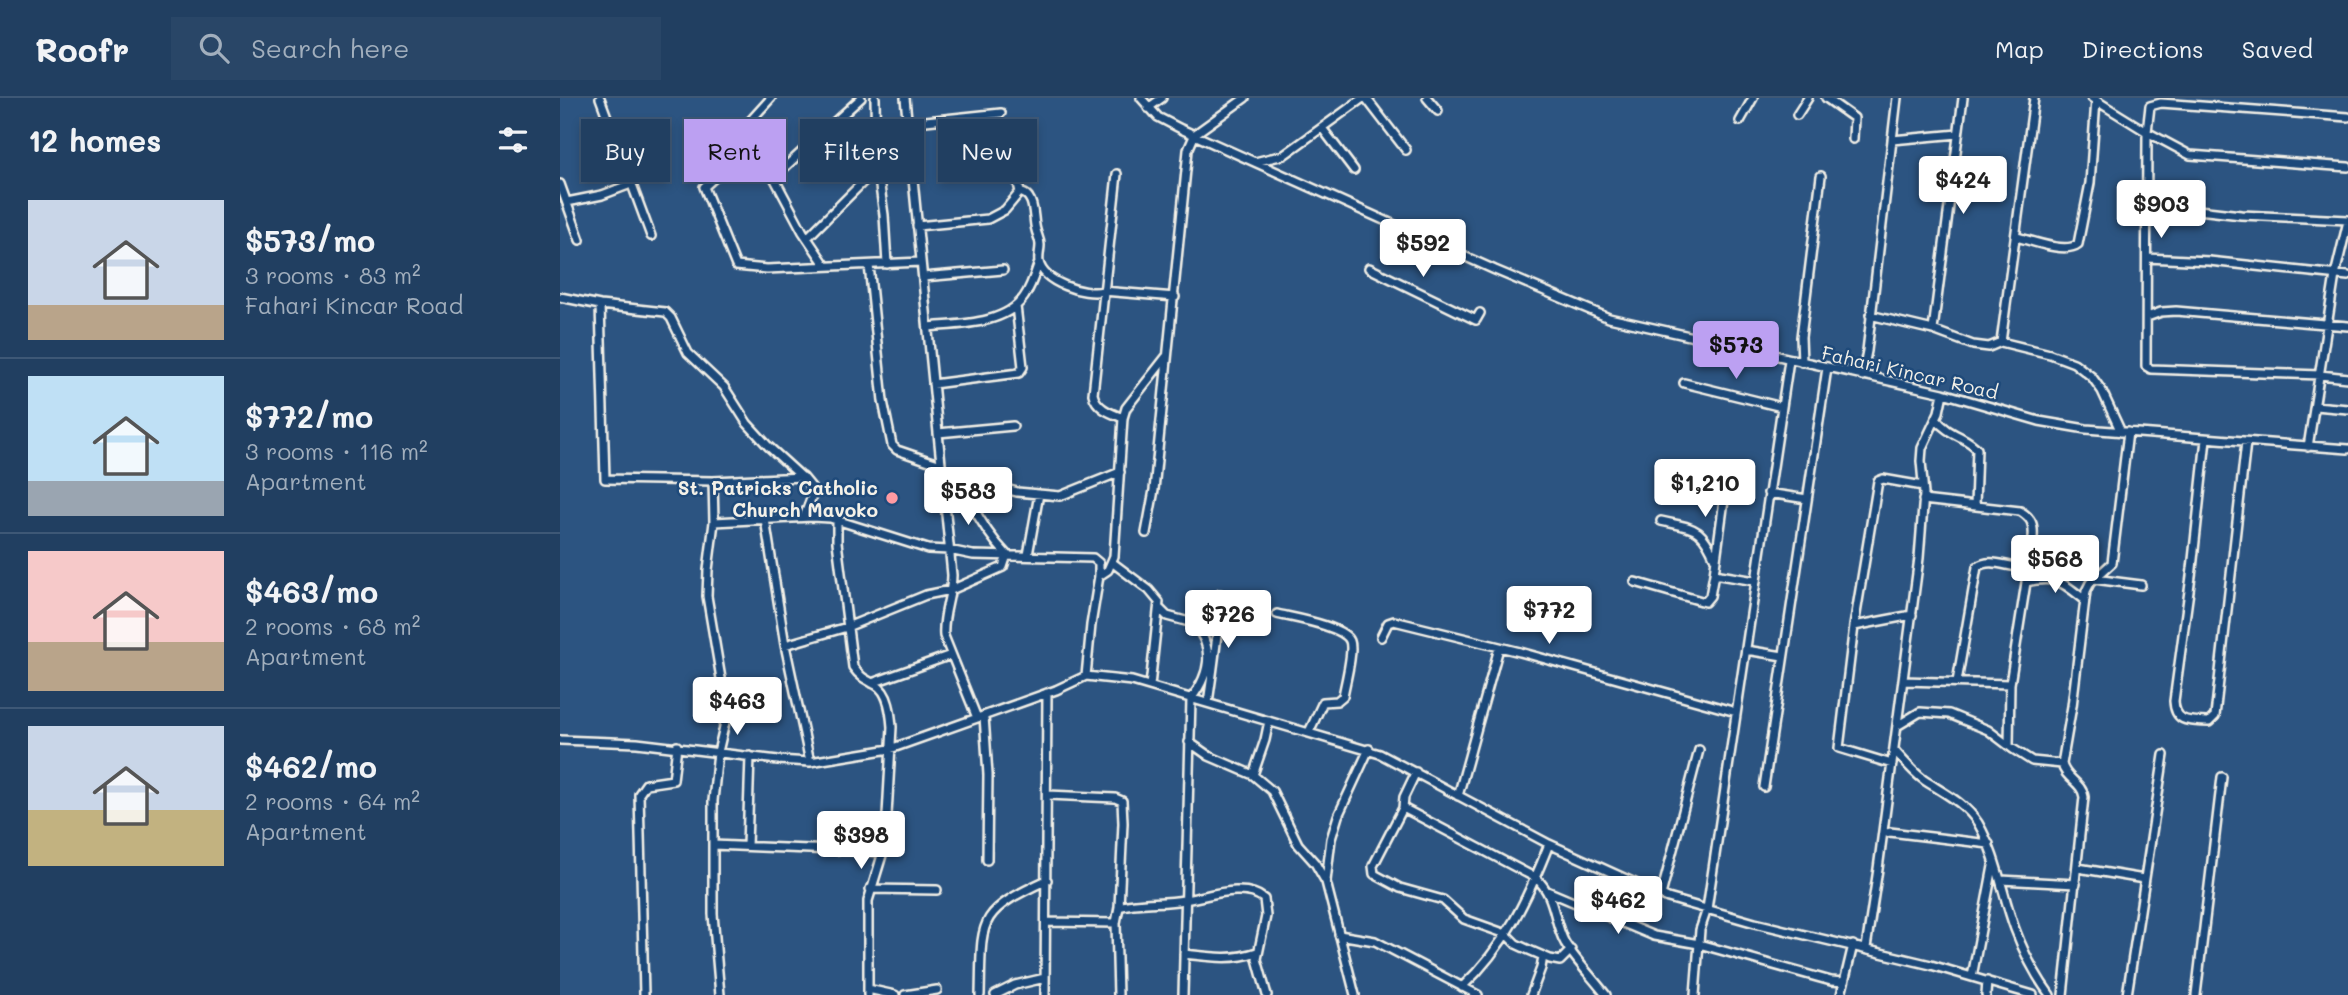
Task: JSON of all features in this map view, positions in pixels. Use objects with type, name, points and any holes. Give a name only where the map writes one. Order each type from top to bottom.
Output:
[{"type":"street","points":[[600,98],[651,236]]},
{"type":"street","points":[[752,119],[771,98]]},
{"type":"street","points":[[786,166],[861,98]]},
{"type":"street","points":[[874,98],[875,119]]},
{"type":"street","points":[[905,98],[907,119]]},
{"type":"street","name":"Fahari Kincar Road","points":[[1141,98],[1158,117],[1254,162],[1581,308],[1637,325],[1943,393],[2039,421],[2124,432],[2348,449]]},
{"type":"street","points":[[1148,108],[1162,98]]},
{"type":"street","points":[[1146,533],[1154,490],[1188,150],[1195,134],[1245,98]]},
{"type":"street","points":[[1427,98],[1438,111]]},
{"type":"street","points":[[1740,121],[1753,98]]},
{"type":"street","points":[[1797,115],[1808,98]]},
{"type":"street","points":[[1826,98],[1854,118],[1853,139]]},
{"type":"street","points":[[1861,376],[1867,351],[1897,98]]},
{"type":"street","points":[[1933,331],[1963,98]]},
{"type":"street","points":[[2001,342],[2034,98]]},
{"type":"street","points":[[1254,162],[1284,155],[1360,99],[1406,150]]},
{"type":"street","points":[[2017,237],[2065,249],[2074,248],[2078,244],[2090,183],[2094,99],[2190,155],[2348,167]]},
{"type":"street","points":[[2348,117],[2154,104],[2147,110],[2146,366],[2151,369],[2348,377]]},
{"type":"street","points":[[924,121],[1001,113]]},
{"type":"street","points":[[1322,128],[1354,170]]},
{"type":"street","points":[[1892,140],[1958,134]]},
{"type":"street","points":[[1117,174],[1093,394],[1094,400],[1104,410],[1122,418]]},
{"type":"street","points":[[1802,362],[1801,337],[1821,176]]},
{"type":"street","points":[[710,182],[704,187],[732,260],[741,268],[921,262]]},
{"type":"street","points":[[777,182],[826,267]]},
{"type":"street","points":[[807,238],[864,182]]},
{"type":"street","points":[[878,182],[887,264]]},
{"type":"street","points":[[913,182],[949,550],[951,590],[943,622],[944,636],[981,717],[988,775],[987,860]]},
{"type":"street","points":[[1018,182],[1020,192]]},
{"type":"street","points":[[560,184],[580,240]]},
{"type":"street","points":[[567,202],[603,195],[631,184]]},
{"type":"street","points":[[917,226],[988,219],[1005,210],[1020,192]]},
{"type":"street","points":[[928,327],[987,319],[1016,306],[1025,296],[1039,262],[1040,241],[1035,229],[1031,202],[1020,192]]},
{"type":"street","points":[[2147,204],[2241,215],[2348,221],[2335,275],[2308,447]]},
{"type":"street","points":[[2147,258],[2209,261],[2348,276]]},
{"type":"street","points":[[1039,262],[1057,281],[1072,289],[1093,294],[1103,291],[1175,297]]},
{"type":"street","points":[[869,265],[883,401],[892,445],[897,450],[941,465]]},
{"type":"street","points":[[1368,268],[1476,320],[1480,313]]},
{"type":"street","points":[[923,277],[1003,270]]},
{"type":"street","points":[[560,297],[600,305],[655,310],[669,315],[688,353],[724,387],[747,423],[768,446],[809,482],[812,496],[804,517]]},
{"type":"street","points":[[600,305],[605,479],[713,481],[803,477]]},
{"type":"street","points":[[933,384],[1019,373],[1023,367],[1016,306]]},
{"type":"street","points":[[2147,317],[2176,311],[2348,326]]},
{"type":"street","points":[[1870,316],[1933,331],[1973,345],[1989,348],[2001,342],[2074,363],[2086,370],[2102,391],[2124,432],[2112,563],[2094,579],[2086,591],[2062,764],[2064,773],[2084,791],[2063,995]]},
{"type":"street","points":[[1100,576],[1112,563],[1121,472],[1122,418],[1126,408],[1167,356]]},
{"type":"street","points":[[1695,995],[1700,930],[1707,909],[1789,360]]},
{"type":"street","points":[[1764,788],[1827,368]]},
{"type":"street","points":[[1684,383],[1782,407]]},
{"type":"street","points":[[1866,948],[1912,615],[1923,500],[1922,448],[1936,419],[1943,393]]},
{"type":"street","points":[[2315,406],[2348,409]]},
{"type":"street","points":[[1936,419],[1944,429],[1969,441],[1977,449],[1975,506]]},
{"type":"street","points":[[938,433],[1013,426]]},
{"type":"street","points":[[2206,439],[2174,701],[2175,712],[2179,718],[2193,722],[2209,722],[2215,716],[2246,442]]},
{"type":"street","points":[[1635,582],[1705,602],[1710,596],[1714,574],[1728,471]]},
{"type":"street","points":[[943,479],[987,484],[1017,492],[1065,495],[1121,472]]},
{"type":"street","points":[[1892,764],[1839,748],[1854,626],[1878,481],[1883,479],[1923,486]]},
{"type":"street","points":[[960,480],[968,501],[990,537],[1007,555]]},
{"type":"street","points":[[713,481],[714,522],[708,562],[707,596],[727,714],[718,752],[713,801],[713,914],[720,995]]},
{"type":"street","points":[[1768,493],[1807,499]]},
{"type":"street","points":[[1028,555],[1039,494]]},
{"type":"street","points":[[1923,500],[2020,512],[2029,517],[2034,527],[2010,684],[2009,746]]},
{"type":"street","points":[[714,522],[804,517],[837,520],[918,547],[973,555],[1093,558],[1099,564],[1100,576],[1091,625],[1086,676]]},
{"type":"street","points":[[765,519],[785,645],[810,762]]},
{"type":"street","points":[[837,520],[837,542],[853,667],[864,680],[882,690],[891,710],[886,833],[883,852],[870,889],[867,921],[868,992],[895,995]]},
{"type":"street","points":[[1661,521],[1700,532],[1707,539],[1715,560]]},
{"type":"street","points":[[785,645],[848,627],[926,595],[951,590],[1000,569],[1007,555]]},
{"type":"street","points":[[1957,682],[1977,567],[1988,562],[2021,569],[2028,567]]},
{"type":"street","points":[[1112,563],[1156,596],[1159,602],[1150,685]]},
{"type":"street","points":[[1714,574],[1755,581]]},
{"type":"street","points":[[2026,582],[2041,578],[2056,580],[2085,600]]},
{"type":"street","points":[[2094,579],[2141,584]]},
{"type":"street","points":[[1208,704],[1219,631],[1220,594]]},
{"type":"street","points":[[1160,609],[1167,616],[1193,623],[1208,646],[1209,658],[1207,672],[1191,699],[1183,995]]},
{"type":"street","points":[[1278,614],[1333,629],[1350,640],[1351,649],[1343,696],[1337,701],[1323,702],[1309,732]]},
{"type":"street","points":[[1854,626],[1912,615]]},
{"type":"street","points":[[1381,637],[1388,623],[1394,621],[1736,712]]},
{"type":"street","points":[[1458,796],[1499,648]]},
{"type":"street","points":[[1746,650],[1783,656]]},
{"type":"street","points":[[872,683],[951,655]]},
{"type":"street","points":[[560,740],[677,746],[810,762],[890,749],[1048,693],[1086,676],[1132,681],[1369,750],[1416,772],[1549,844],[1661,895],[1755,923],[1866,948],[2034,995]]},
{"type":"street","points":[[1903,681],[2010,684]]},
{"type":"street","points":[[1045,995],[1048,693]]},
{"type":"street","points":[[1897,726],[1914,714],[1939,712],[1988,730],[2032,761],[2062,764]]},
{"type":"street","points":[[1253,775],[1269,721]]},
{"type":"street","points":[[1189,743],[1209,756],[1253,775],[1272,791],[1298,844],[1315,863],[1326,882],[1355,995]]},
{"type":"street","points":[[645,995],[639,794],[646,784],[673,780],[677,746]]},
{"type":"street","points":[[1326,882],[1331,839],[1338,816],[1369,750]]},
{"type":"street","points":[[1661,895],[1699,750]]},
{"type":"street","points":[[1894,750],[1921,778],[1969,811],[1989,844],[2015,929],[2035,975],[2050,995]]},
{"type":"street","points":[[2127,995],[2164,755]]},
{"type":"street","points":[[747,846],[750,756]]},
{"type":"street","points":[[1416,772],[1404,797],[1402,808],[1373,866],[1374,874],[1400,888],[1443,900],[1464,919],[1506,934],[1517,944],[1543,956],[1560,961],[1571,950]]},
{"type":"street","points":[[2196,995],[2222,777]]},
{"type":"street","points":[[1048,795],[1115,798],[1122,801],[1119,907],[1116,923],[1118,995]]},
{"type":"street","points":[[1402,808],[1536,878],[1547,891],[1561,934],[1606,995]]},
{"type":"street","points":[[1883,834],[1890,832],[1989,844]]},
{"type":"street","points":[[1462,987],[1490,958],[1506,934],[1536,878],[1549,844]]},
{"type":"street","points":[[713,845],[883,852]]},
{"type":"street","points":[[1972,977],[1994,860]]},
{"type":"street","points":[[2078,868],[2144,879]]},
{"type":"street","points":[[980,995],[986,921],[1012,896],[1047,880]]},
{"type":"street","points":[[2001,880],[2076,884]]},
{"type":"street","points":[[870,889],[937,890]]},
{"type":"street","points":[[1547,891],[1654,936],[1699,944],[1831,981],[1844,982]]},
{"type":"street","points":[[1119,907],[1186,900],[1212,893],[1252,893],[1261,896],[1264,899],[1266,916],[1257,952],[1259,970],[1267,995]]},
{"type":"street","points":[[1046,922],[1116,923]]},
{"type":"street","points":[[1339,935],[1375,941],[1478,995]]},
{"type":"street","points":[[1841,995],[1853,945]]},
{"type":"street","points":[[1184,954],[1228,959],[1257,952]]},
{"type":"street","points":[[1531,995],[1543,956]]},
{"type":"street","points":[[995,995],[1015,985],[1045,978]]},
{"type":"street","points":[[1986,995],[1987,981]]},
{"type":"street","points":[[905,995],[937,990]]},
{"type":"place","name":"St. Patricks Catholic Church Mavoko","points":[[892,498]]}]
